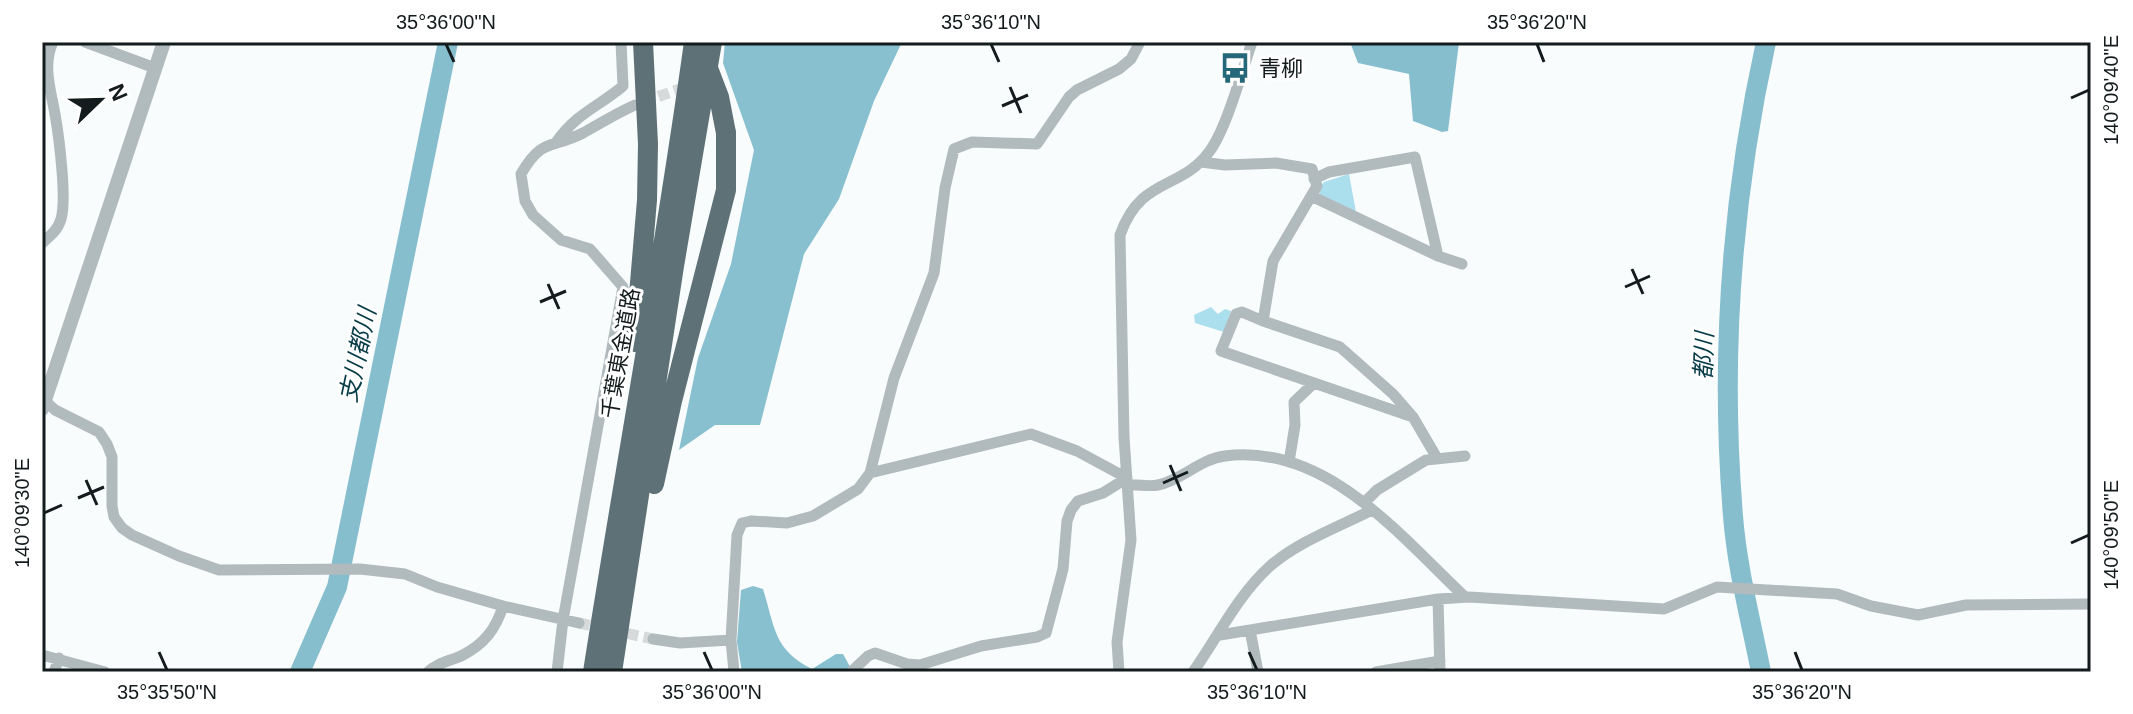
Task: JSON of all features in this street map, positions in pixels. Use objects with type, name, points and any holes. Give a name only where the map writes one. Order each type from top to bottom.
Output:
[{"type":"highway","points":[[628,449],[629,393],[647,200],[648,144],[643,42]]},
{"type":"highway","points":[[615,672],[626,644],[672,401],[726,190],[726,133],[719,97],[696,42]]},
{"type":"highway","name":"千葉東金道路","points":[[593,672],[696,42]]},
{"type":"highway","points":[[615,672],[674,266],[712,42]]},
{"type":"street","points":[[42,243],[58,227],[63,207],[55,115],[46,91],[47,65],[53,42]]},
{"type":"street","points":[[85,42],[155,68]]},
{"type":"street","points":[[164,42],[43,402],[99,432],[107,444],[112,457],[114,517],[132,535],[219,570],[360,569],[405,574],[437,587],[503,606],[579,623]]},
{"type":"street","points":[[556,141],[579,115],[608,99],[623,86],[621,42]]},
{"type":"street","points":[[734,672],[731,640],[737,535],[742,523],[787,523],[813,516],[858,489],[870,473],[894,378],[934,273],[945,188],[954,149],[972,142],[1037,144],[1069,97],[1119,69],[1131,59],[1140,42]]},
{"type":"street","points":[[1119,672],[1117,642],[1131,540],[1121,364],[1120,235],[1130,212],[1141,198],[1201,162],[1216,139],[1252,42]]},
{"type":"street","points":[[557,672],[563,620],[605,376],[623,293],[620,282],[590,249],[561,240],[548,230],[525,201],[521,174],[537,151],[556,141],[574,137],[635,105]]},
{"type":"street","points":[[1314,179],[1329,172],[1415,157],[1438,256]]},
{"type":"street","points":[[1201,162],[1288,165],[1312,169],[1317,186],[1273,261],[1263,321]]},
{"type":"street","points":[[1311,196],[1438,256],[1462,264]]},
{"type":"street","points":[[1413,417],[1221,351],[1236,314],[1242,312],[1340,347],[1393,394],[1413,417],[1437,458]]},
{"type":"street","points":[[1289,462],[1295,425],[1294,402],[1314,383]]},
{"type":"street","points":[[870,473],[1031,434],[1077,451],[1127,481],[1155,486],[1221,456],[1272,457],[1316,474],[1368,506],[1465,597]]},
{"type":"street","points":[[1193,672],[1249,589],[1272,565],[1368,506],[1384,485],[1426,460],[1465,456]]},
{"type":"street","points":[[851,672],[875,653],[920,665],[981,646],[1046,633],[1063,569],[1067,521],[1071,510],[1078,501],[1127,481]]},
{"type":"street","points":[[1220,635],[1465,597],[1664,609],[1717,587],[1837,594],[1871,606],[1918,615],[1966,605],[2091,604]]},
{"type":"street","points":[[1376,672],[1440,666],[1438,599]]},
{"type":"street","points":[[428,672],[488,638],[503,606]]},
{"type":"street","points":[[1250,630],[1258,672]]},
{"type":"street","points":[[653,639],[680,643],[731,640]]},
{"type":"street","points":[[42,655],[105,672]]},
{"type":"street","points":[[54,672],[59,658]]},
{"type":"shaded area","points":[[725,42],[902,42],[874,101],[839,199],[804,254],[760,425],[715,425],[679,450],[698,358],[731,264],[754,150],[723,63]]},
{"type":"shaded area","points":[[1350,42],[1459,42],[1448,131],[1442,132],[1413,121],[1409,74],[1358,63]]},
{"type":"shaded area","points":[[1349,174],[1356,212],[1321,197],[1318,189],[1324,182]]},
{"type":"shaded area","points":[[1211,307],[1218,314],[1225,309],[1231,311],[1224,332],[1195,323],[1194,315]]},
{"type":"shaded area","points":[[753,586],[763,589],[777,636],[799,661],[812,669],[836,654],[843,654],[853,672],[742,672],[737,642],[741,590]]},
{"type":"waterway","name":"支川都川","points":[[300,672],[337,587],[448,42]]},
{"type":"waterway","name":"都川","points":[[1761,672],[1735,536],[1728,397],[1737,218],[1754,100],[1766,42]]},
{"type":"tunnel","points":[[643,102],[691,85]]},
{"type":"tunnel","points":[[579,623],[653,639]]},
{"type":"place","name":"青柳","points":[[1235,68]]}]
